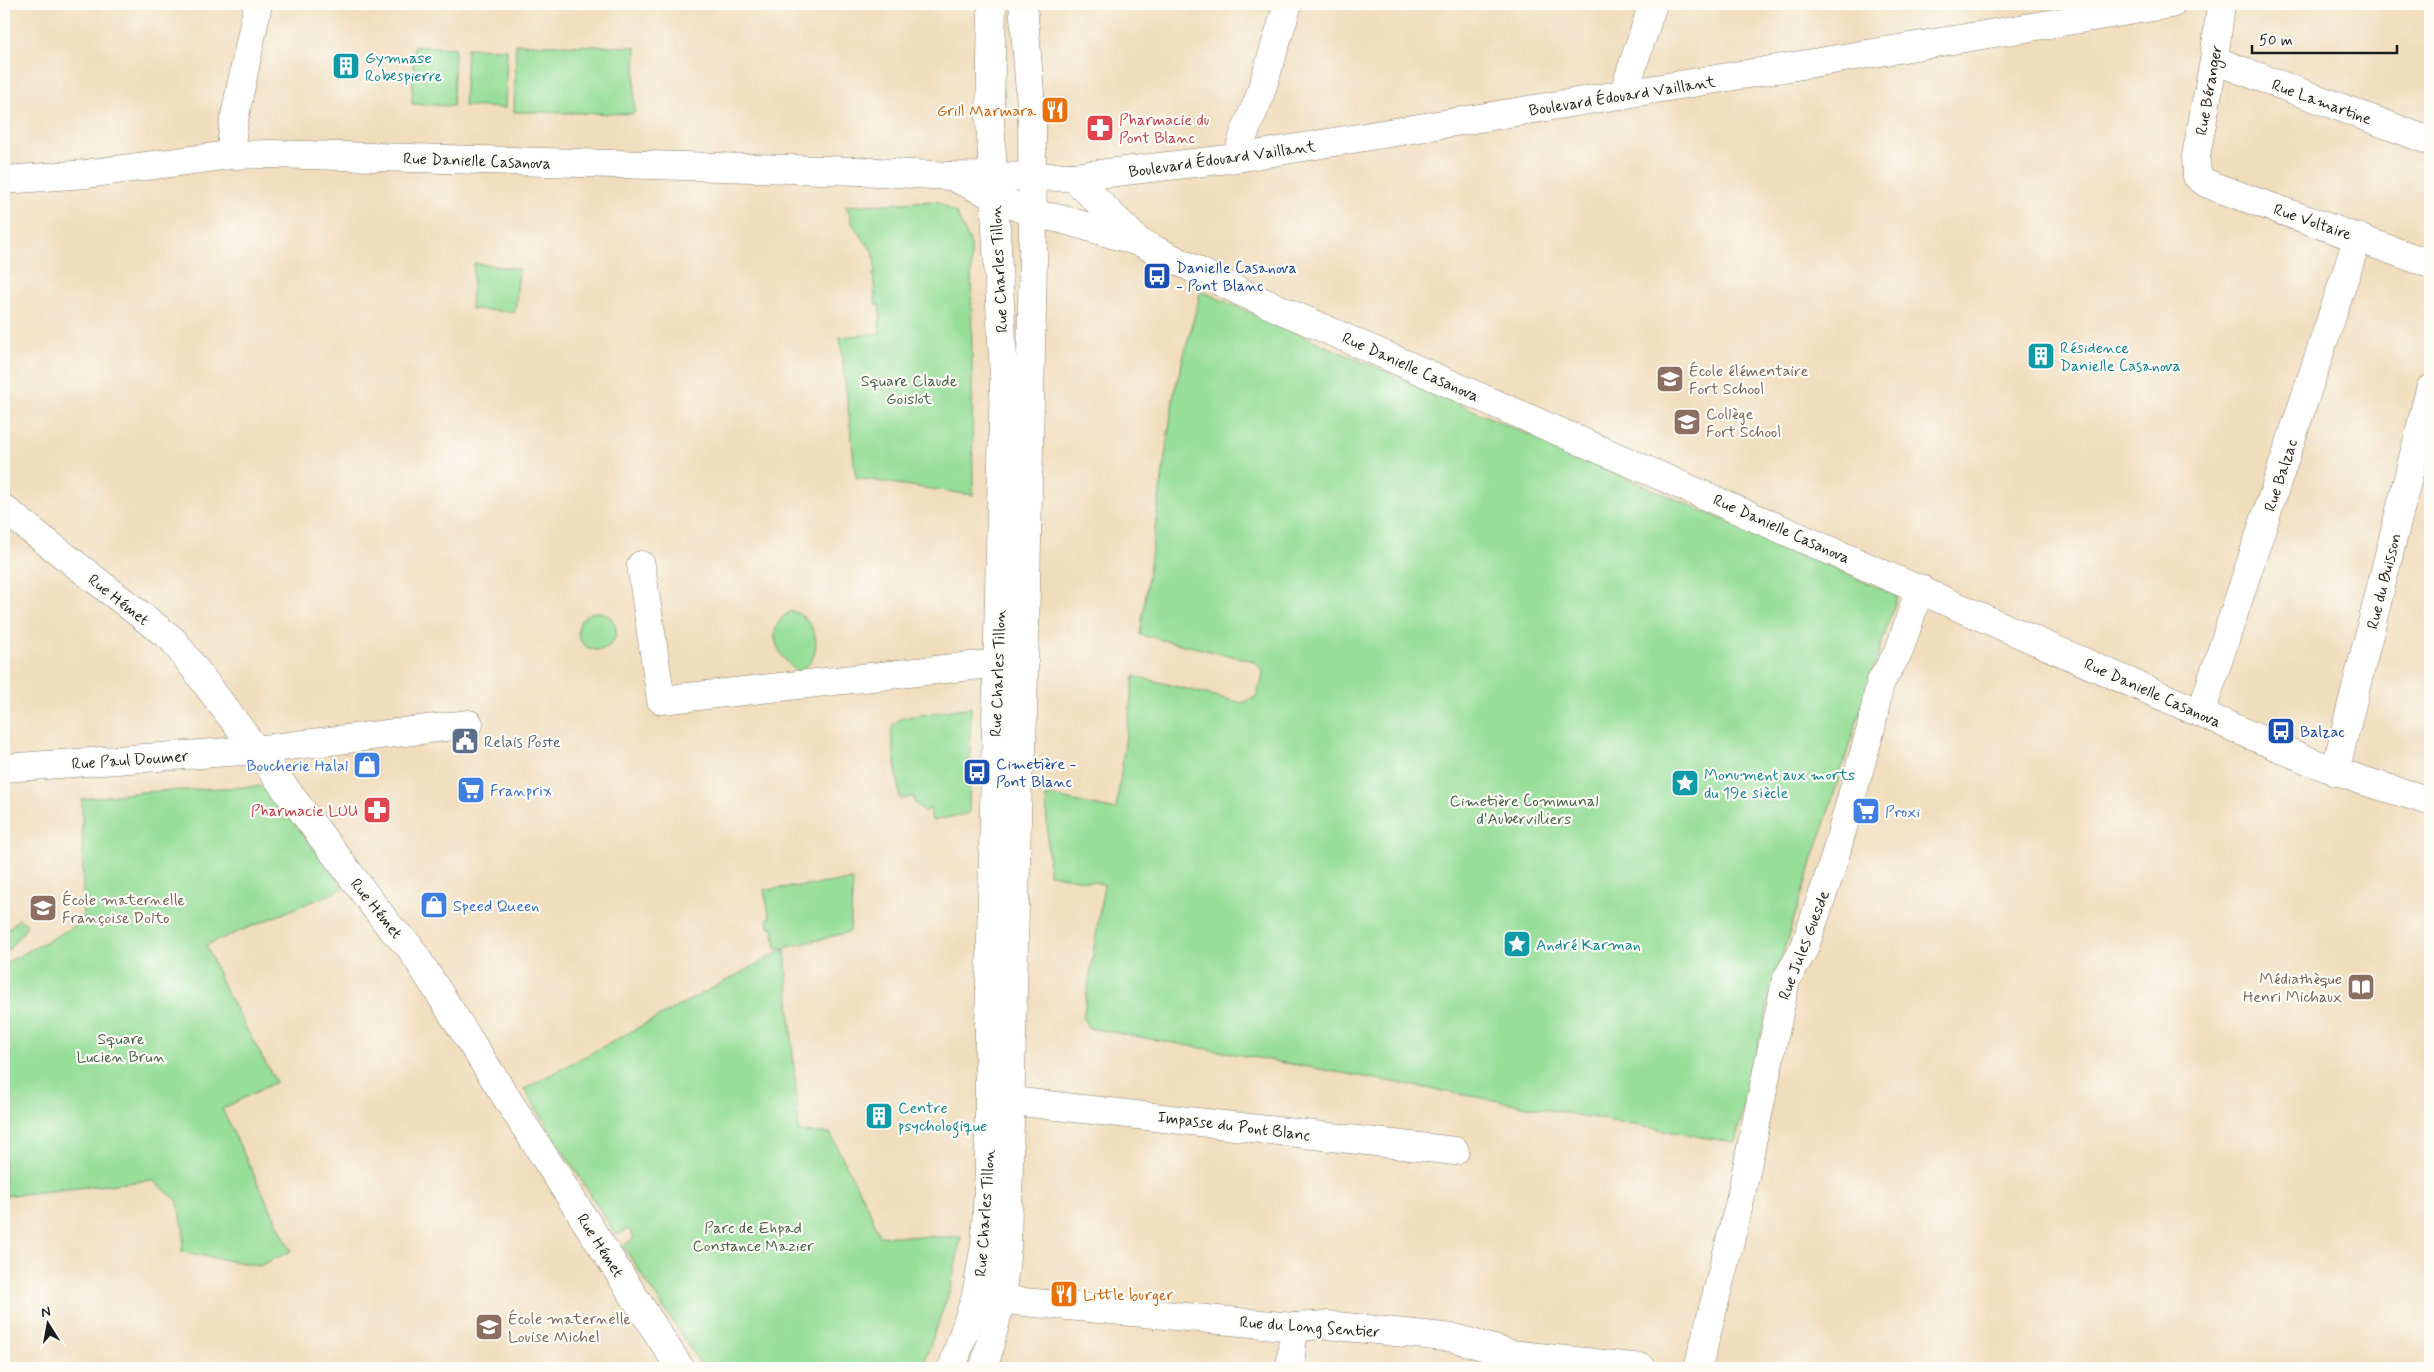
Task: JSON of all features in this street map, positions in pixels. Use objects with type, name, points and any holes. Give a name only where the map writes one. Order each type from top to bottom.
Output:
[{"type":"street","points":[[230,155],[234,120],[258,4]]},
{"type":"street","name":"Rue Charles Tillon","points":[[984,1368],[989,1298],[985,1244],[989,1168],[989,1025],[999,663],[1004,377],[990,120],[992,4]]},
{"type":"street","name":"Rue Charles Tillon","points":[[952,1368],[989,1298],[1007,1247],[1012,1101],[1018,778],[1022,751],[1026,614],[1033,214],[1032,118],[1023,4]]},
{"type":"street","points":[[1236,158],[1259,98],[1288,4]]},
{"type":"street","points":[[1623,95],[1653,4]]},
{"type":"street","name":"Boulevard Édouard Vaillant","points":[[1072,177],[1236,158],[2171,4]]},
{"type":"street","name":"Rue Béranger","points":[[2198,176],[2196,156],[2214,60],[2221,4]]},
{"type":"street","name":"Rue Lamartine","points":[[2214,60],[2430,141]]},
{"type":"street","name":"Rue Danielle Casanova","points":[[4,180],[86,174],[230,155],[284,154],[859,171],[951,176],[993,186],[1033,214],[1061,219],[1139,242],[1241,292],[1920,588],[2334,772],[2430,801]]},
{"type":"street","name":"Rue Danielle Casanova","points":[[993,186],[1033,176],[1072,177],[1139,242]]},
{"type":"street","name":"Rue Voltaire","points":[[2198,176],[2206,184],[2430,264]]},
{"type":"street","name":"Rue Balzac","points":[[2201,713],[2358,237]]},
{"type":"street","name":"Rue du Buisson","points":[[2334,772],[2425,433],[2430,390]]},
{"type":"street","name":"Rue Hémet","points":[[4,508],[173,640],[390,928],[409,946],[680,1368]]},
{"type":"street","points":[[641,564],[661,700],[999,663]]},
{"type":"street","name":"Rue Jules Guesde","points":[[1698,1368],[1738,1205],[1786,980],[1804,949],[1831,870],[1872,728],[1878,688],[1899,652],[1920,588]]},
{"type":"street","name":"Rue Paul Doumer","points":[[4,768],[256,750],[469,724]]},
{"type":"street","name":"Impasse du Pont Blanc","points":[[1012,1101],[1455,1151]]},
{"type":"street","name":"Rue du Long Sentier","points":[[989,1298],[1294,1327],[1327,1325],[1454,1338],[1511,1354],[1642,1368]]},
{"type":"street","points":[[1290,1368],[1294,1327]]},
{"type":"green space","points":[[516,44],[636,47],[634,114],[514,112]]},
{"type":"green space","points":[[414,46],[455,48],[453,106],[412,104]]},
{"type":"green space","points":[[467,48],[507,49],[505,108],[464,106]]},
{"type":"green space","name":"Square Claude Goislot","points":[[937,201],[956,213],[971,244],[973,495],[856,478],[840,337],[880,333],[879,322],[881,321],[879,305],[876,305],[873,274],[876,273],[873,252],[851,222],[851,215],[845,206]]},
{"type":"green space","points":[[474,263],[519,269],[515,312],[471,309]]},
{"type":"green space","name":"Cimetière Communal d'Aubervilliers","points":[[1201,291],[1897,596],[1774,981],[1735,1143],[1089,1028],[1083,1019],[1104,884],[1049,874],[1046,795],[1116,810],[1134,676],[1242,703],[1256,697],[1262,679],[1263,671],[1254,661],[1140,635],[1174,393]]},
{"type":"green space","points":[[792,611],[809,622],[816,640],[812,658],[807,666],[798,672],[779,650],[775,633],[777,625]]},
{"type":"green space","points":[[597,612],[610,618],[616,631],[610,644],[597,650],[584,644],[578,631],[584,618]]},
{"type":"green space","points":[[971,707],[969,813],[932,821],[930,808],[924,812],[914,802],[914,797],[900,799],[891,731],[894,724],[901,718]]},
{"type":"green space","name":"Square Lucien Brun","points":[[265,786],[345,888],[206,945],[225,990],[276,1082],[222,1109],[291,1251],[260,1266],[182,1252],[184,1231],[177,1200],[152,1180],[4,1196],[4,964],[83,922],[82,799],[142,792]]},
{"type":"green space","points":[[853,880],[850,932],[776,950],[773,927],[769,927],[767,919],[770,918],[764,890]]},
{"type":"green space","points":[[19,919],[26,924],[26,928],[4,955],[4,925],[9,928]]},
{"type":"green space","name":"Parc de Ehpad Constance Mazier","points":[[785,949],[799,1132],[830,1133],[871,1214],[879,1236],[961,1237],[951,1287],[922,1368],[703,1368],[623,1246],[634,1238],[629,1229],[616,1235],[524,1089]]},
{"type":"place","name":"Gymnase Robespierre","points":[[346,66]]},
{"type":"place","name":"Grill Marmara","points":[[1055,110]]},
{"type":"place","name":"Pharmacie du Pont Blanc","points":[[1100,128]]},
{"type":"place","name":"Danielle Casanova - Pont Blanc","points":[[1157,276]]},
{"type":"place","name":"Résidence Danielle Casanova","points":[[2041,356]]},
{"type":"place","name":"École élémentaire Fort School","points":[[1670,379]]},
{"type":"place","name":"Collège Fort School","points":[[1687,422]]},
{"type":"place","name":"Balzac","points":[[2281,731]]},
{"type":"place","name":"Relais Poste","points":[[465,741]]},
{"type":"place","name":"Boucherie Halal","points":[[367,765]]},
{"type":"place","name":"Cimetière - Pont Blanc","points":[[977,772]]},
{"type":"place","name":"Monument aux morts du 19e siècle","points":[[1685,783]]},
{"type":"place","name":"Franprix","points":[[471,790]]},
{"type":"place","name":"Pharmacie LUU","points":[[377,810]]},
{"type":"place","name":"Proxi","points":[[1866,811]]},
{"type":"place","name":"Speed Queen","points":[[434,905]]},
{"type":"place","name":"École maternelle Françoise Dolto","points":[[43,908]]},
{"type":"place","name":"André Karman","points":[[1517,944]]},
{"type":"place","name":"Médiathèque Henri Michaux","points":[[2361,987]]},
{"type":"place","name":"Centre psychologique","points":[[879,1116]]},
{"type":"place","name":"Little burger","points":[[1064,1294]]},
{"type":"place","name":"École maternelle Louise Michel","points":[[489,1327]]}]
